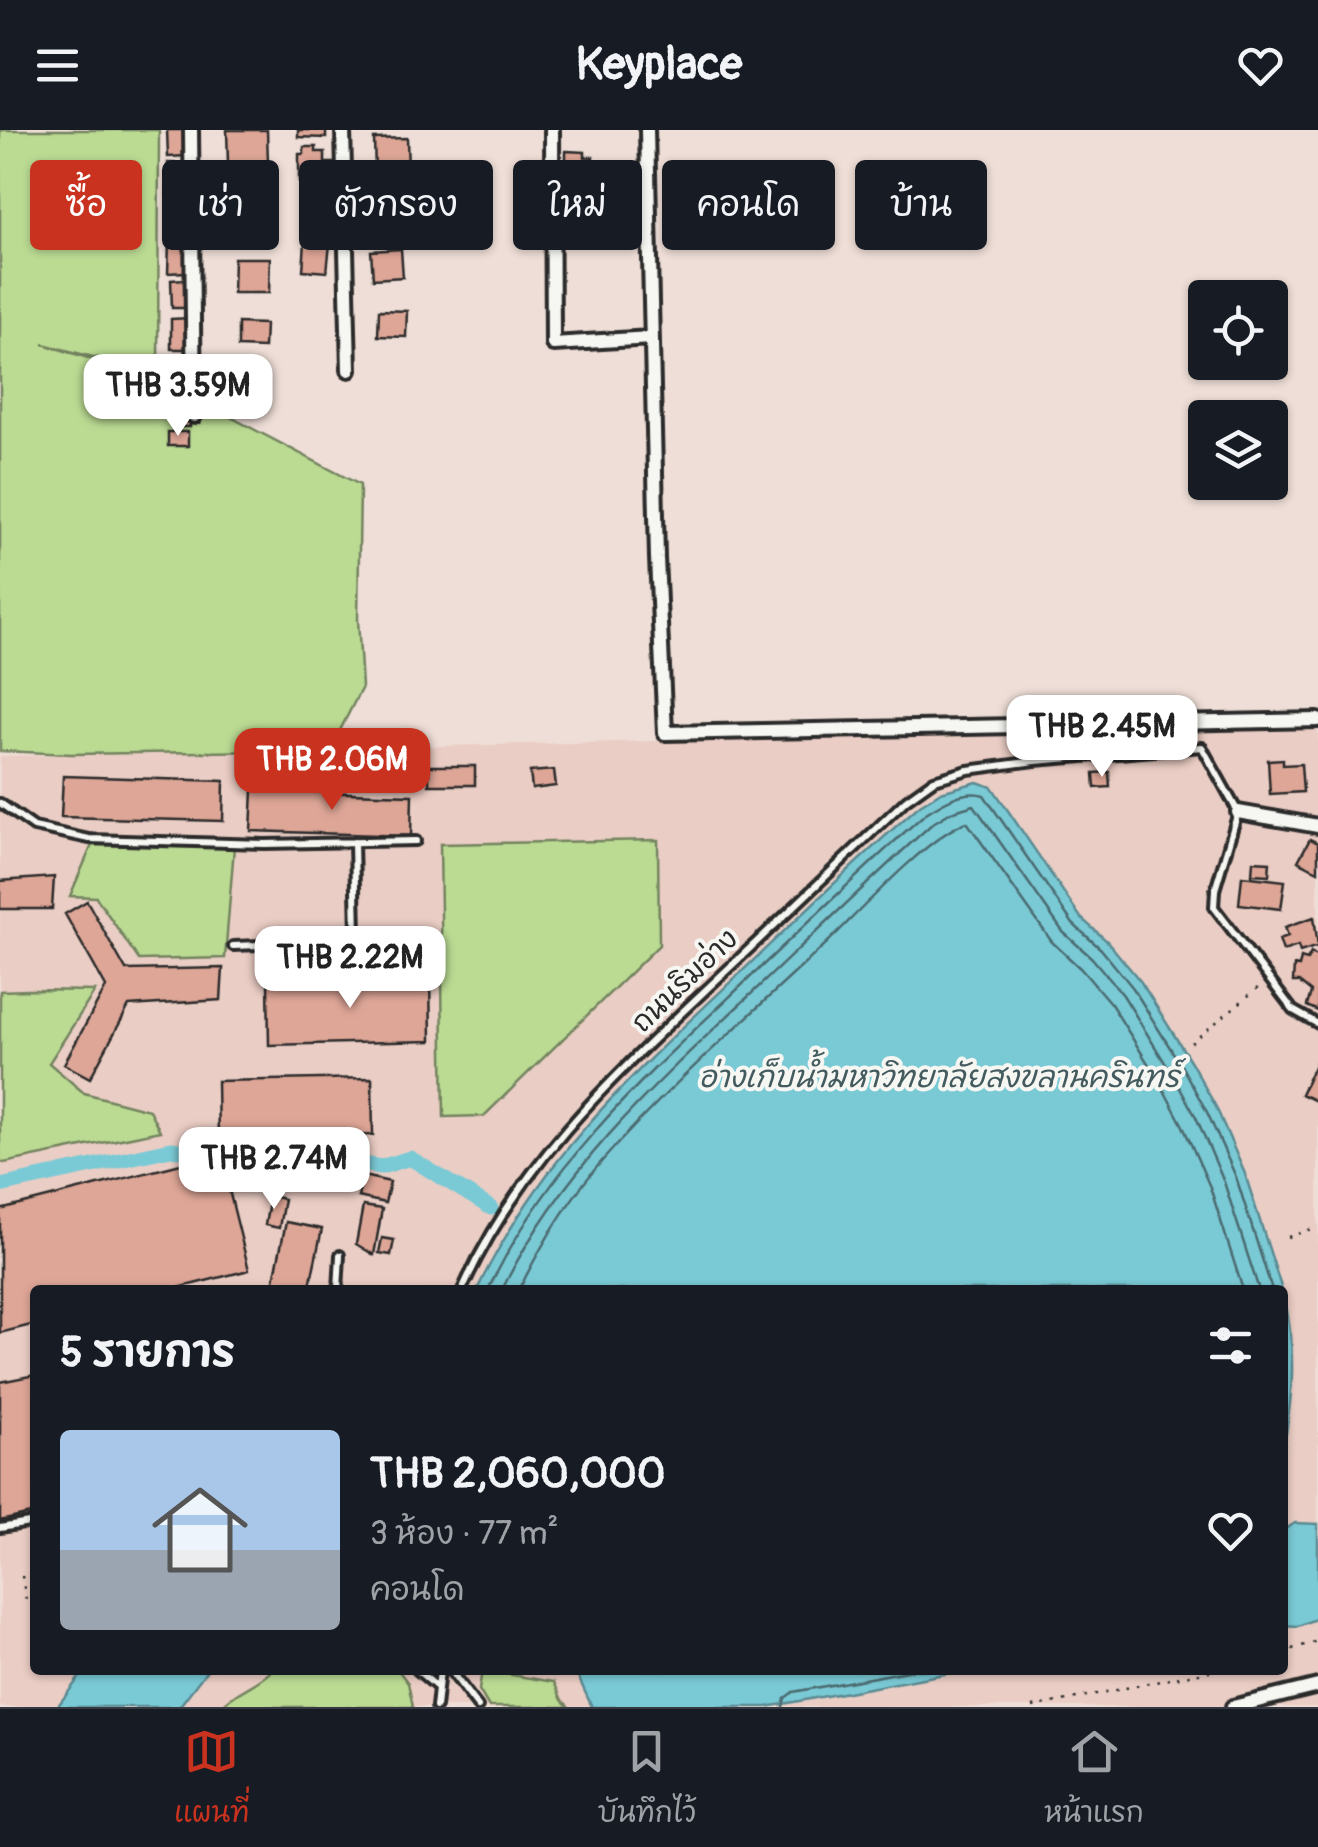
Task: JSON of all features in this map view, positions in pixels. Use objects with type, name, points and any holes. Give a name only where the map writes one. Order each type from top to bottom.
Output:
[{"type":"street","points":[[190,130],[194,416]]},
{"type":"street","points":[[343,130],[350,370]]},
{"type":"street","points":[[552,130],[553,344],[651,338]]},
{"type":"street","points":[[647,130],[665,733],[1318,720]]},
{"type":"street","points":[[1238,812],[1318,826]]},
{"type":"street","points":[[1233,1707],[1318,1686]]},
{"type":"lane","name":"ถนนริมอ่าง","points":[[465,1285],[516,1192],[562,1131],[906,800],[934,780],[994,766],[1200,747],[1238,812]]},
{"type":"lane","points":[[0,803],[34,827],[90,839],[416,842]]},
{"type":"lane","points":[[1238,812],[1213,903],[1293,1010],[1318,1024]]},
{"type":"lane","points":[[233,946],[351,942],[356,935],[354,842]]},
{"type":"lane","points":[[337,1285],[340,1255]]},
{"type":"lane","points":[[0,1528],[30,1523]]},
{"type":"lane","points":[[423,1675],[438,1688]]},
{"type":"lane","points":[[436,1707],[439,1675]]},
{"type":"lane","points":[[454,1675],[478,1707]]},
{"type":"path","points":[[1191,1043],[1268,979]]},
{"type":"path","points":[[1288,1238],[1318,1227]]},
{"type":"path","points":[[22,1576],[26,1600],[30,1603]]},
{"type":"path","points":[[1288,1650],[1318,1641]]},
{"type":"path","points":[[1034,1707],[1190,1675]]},
{"type":"shaded area","points":[[1318,726],[1318,1707],[0,1707],[0,756]]},
{"type":"green space","points":[[0,130],[159,130],[158,374],[43,344],[162,381],[360,485],[358,619],[362,687],[330,750],[72,754],[0,751]]},
{"type":"green space","points":[[658,840],[659,945],[484,1116],[444,1117],[440,844]]},
{"type":"green space","points":[[92,845],[234,847],[225,958],[139,960],[96,897],[70,896]]},
{"type":"green space","points":[[0,991],[95,991],[49,1063],[84,1093],[149,1110],[160,1131],[0,1161]]},
{"type":"green space","points":[[266,1675],[402,1675],[408,1683],[413,1707],[221,1707]]},
{"type":"green space","points":[[481,1675],[554,1682],[569,1707],[489,1707],[479,1690]]},
{"type":"water","name":"อ่างเก็บน้ำมหาวิทยาลัยสงขลานครินทร์","points":[[977,782],[992,787],[1081,918],[1107,941],[1141,982],[1216,1107],[1245,1174],[1280,1285],[480,1285],[530,1199],[559,1159],[625,1084],[827,890],[920,805],[941,792]]},
{"type":"water","points":[[1288,1321],[1292,1372],[1288,1418]]},
{"type":"water","points":[[1295,1523],[1318,1524],[1318,1618],[1298,1626],[1288,1625],[1288,1528]]},
{"type":"water","points":[[81,1675],[203,1675],[179,1707],[57,1707]]},
{"type":"water","points":[[577,1675],[939,1675],[767,1707],[592,1707]]},
{"type":"building","points":[[167,130],[186,130],[187,156],[168,157]]},
{"type":"building","points":[[227,130],[267,130],[268,160],[228,160]]},
{"type":"building","points":[[298,130],[326,130],[326,138],[298,137]]},
{"type":"building","points":[[407,138],[408,160],[375,160],[374,139]]},
{"type":"building","points":[[304,147],[316,147],[316,152],[325,152],[325,160],[299,160],[299,154],[304,154]]},
{"type":"building","points":[[566,151],[585,152],[585,157],[593,157],[593,160],[566,160]]},
{"type":"building","points":[[169,250],[187,250],[186,272],[168,273]]},
{"type":"building","points":[[304,250],[329,250],[327,272],[303,270]]},
{"type":"building","points":[[401,250],[403,277],[373,279],[371,251]]},
{"type":"building","points":[[234,258],[270,258],[269,293],[233,293]]},
{"type":"building","points":[[185,279],[186,308],[172,308],[171,280]]},
{"type":"building","points":[[379,310],[407,311],[406,337],[378,336]]},
{"type":"building","points":[[190,318],[189,349],[171,349],[171,319]]},
{"type":"building","points":[[238,323],[265,324],[264,348],[238,347]]},
{"type":"building","points":[[173,356],[191,357],[190,427],[172,427]]},
{"type":"building","points":[[168,432],[188,432],[188,446],[168,446]]},
{"type":"building","points":[[1283,759],[1283,765],[1301,764],[1303,792],[1270,794],[1268,760]]},
{"type":"building","points":[[429,766],[475,766],[475,785],[429,785]]},
{"type":"building","points":[[554,770],[556,786],[532,789],[530,772]]},
{"type":"building","points":[[1109,772],[1110,787],[1095,788],[1094,773]]},
{"type":"building","points":[[63,776],[224,781],[223,821],[61,817]]},
{"type":"building","points":[[253,790],[412,795],[411,836],[251,831]]},
{"type":"building","points":[[1310,839],[1318,843],[1318,871],[1298,861]]},
{"type":"building","points":[[1253,861],[1270,862],[1269,875],[1252,874]]},
{"type":"building","points":[[1242,876],[1285,881],[1281,909],[1239,904]]},
{"type":"building","points":[[54,877],[52,909],[0,909],[0,881]]},
{"type":"building","points":[[87,901],[126,970],[223,968],[221,1000],[129,1006],[90,1078],[64,1064],[106,987],[65,914]]},
{"type":"building","points":[[1314,917],[1318,946],[1300,952],[1298,946],[1283,951],[1279,939],[1288,936],[1285,927]]},
{"type":"building","points":[[1311,953],[1318,957],[1318,1011],[1307,1006],[1311,992],[1293,982],[1294,966],[1299,967],[1301,958],[1307,960]]},
{"type":"building","points":[[430,977],[431,1041],[269,1045],[268,982]]},
{"type":"building","points":[[1318,1058],[1318,1102],[1301,1094]]},
{"type":"building","points":[[372,1078],[373,1135],[218,1139],[217,1081]]},
{"type":"building","points":[[220,1154],[249,1270],[190,1285],[30,1285],[30,1325],[0,1333],[0,1210]]},
{"type":"building","points":[[363,1176],[390,1182],[385,1203],[358,1197]]},
{"type":"building","points":[[270,1196],[284,1199],[279,1228],[265,1225]]},
{"type":"building","points":[[363,1206],[382,1209],[374,1255],[356,1244]]},
{"type":"building","points":[[286,1222],[322,1229],[310,1285],[273,1285]]},
{"type":"building","points":[[382,1238],[394,1240],[391,1255],[379,1253]]},
{"type":"building","points":[[30,1376],[30,1514],[0,1521],[0,1382]]},
{"type":"waterway","points":[[0,1186],[171,1149],[249,1159],[326,1158],[381,1167],[410,1158],[491,1208]]}]
